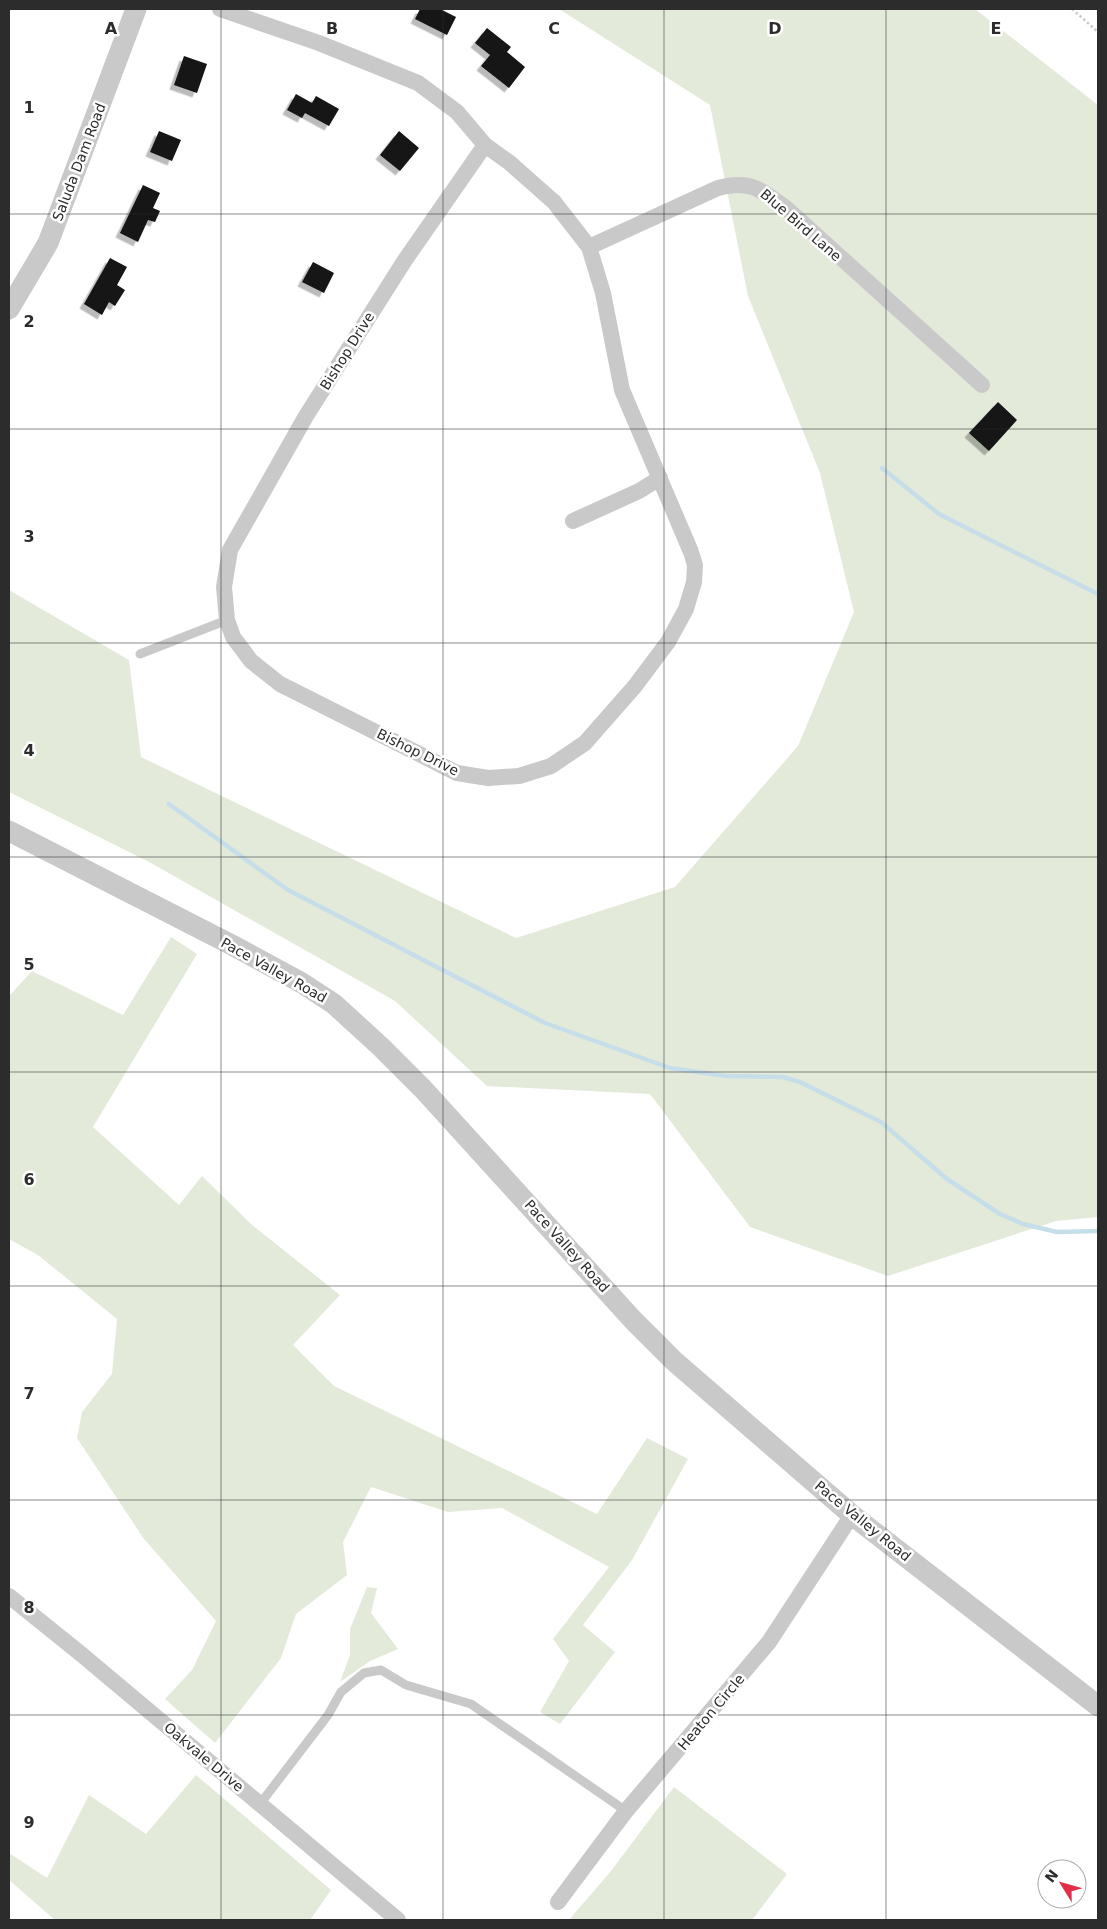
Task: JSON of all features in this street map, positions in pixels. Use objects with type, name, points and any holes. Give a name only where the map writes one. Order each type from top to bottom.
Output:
[{"type":"street","name":"Saluda Dam Road","points":[[9,309],[48,243],[136,9]]},
{"type":"street","name":"Bishop Drive","points":[[220,9],[319,43],[418,83],[457,112],[485,145],[516,168],[554,202],[589,247],[603,294],[622,390],[683,531],[694,565],[694,582],[686,609],[668,642],[607,719],[585,742],[551,766],[519,776],[488,778],[457,773],[280,684],[252,661],[233,636],[227,620],[224,587],[230,550],[306,416],[410,252],[485,145]]},
{"type":"street","name":"Blue Bird Lane","points":[[589,247],[718,188],[734,184],[756,186],[786,208],[982,385]]},
{"type":"street","points":[[572,521],[639,491],[660,478]]},
{"type":"street","name":"Pace Valley Road","points":[[9,832],[232,945],[302,983],[334,1004],[381,1046],[423,1089],[633,1320],[667,1354],[852,1515],[1098,1706]]},
{"type":"street","name":"Heaton Circle","points":[[558,1902],[626,1811],[769,1642],[852,1515]]},
{"type":"street","name":"Oakvale Drive","points":[[9,1596],[81,1654],[398,1920]]},
{"type":"lane","points":[[140,654],[227,620]]},
{"type":"lane","points":[[260,1804],[328,1714],[341,1692],[364,1673],[381,1670],[406,1685],[470,1704],[626,1811]]},
{"type":"path","points":[[1072,9],[1098,32]]},
{"type":"green space","points":[[559,9],[975,9],[1098,105],[1098,1217],[1056,1221],[888,1276],[750,1227],[650,1094],[487,1086],[395,1001],[151,863],[9,792],[9,590],[129,660],[141,757],[516,938],[675,887],[798,746],[854,612],[820,473],[748,296],[710,105]]},
{"type":"green space","points":[[171,937],[197,954],[93,1127],[179,1205],[202,1176],[252,1225],[340,1295],[293,1345],[334,1386],[597,1514],[647,1438],[688,1459],[632,1560],[583,1625],[615,1652],[560,1724],[540,1712],[569,1661],[553,1639],[609,1567],[502,1508],[448,1512],[371,1487],[343,1542],[347,1575],[296,1614],[281,1658],[215,1743],[165,1699],[192,1670],[216,1621],[144,1539],[77,1438],[82,1412],[112,1374],[117,1319],[38,1255],[9,1239],[9,996],[32,971],[123,1015]]},
{"type":"green space","points":[[367,1587],[377,1588],[371,1613],[398,1649],[370,1661],[340,1682],[350,1655],[350,1629]]},
{"type":"green space","points":[[196,1775],[331,1890],[310,1920],[55,1920],[9,1880],[9,1853],[47,1878],[89,1795],[146,1834]]},
{"type":"green space","points":[[674,1787],[787,1874],[752,1920],[569,1920],[611,1871]]},
{"type":"building","points":[[420,9],[440,9],[456,17],[447,35],[415,19]]},
{"type":"building","points":[[487,28],[511,47],[507,52],[525,67],[509,88],[481,66],[490,55],[475,43]]},
{"type":"building","points":[[184,56],[207,64],[197,93],[174,85]]},
{"type":"building","points":[[296,94],[312,103],[316,96],[339,109],[329,126],[305,113],[302,118],[287,110]]},
{"type":"building","points":[[159,131],[181,140],[172,161],[150,152]]},
{"type":"building","points":[[399,131],[419,148],[400,171],[380,155]]},
{"type":"building","points":[[143,185],[160,193],[153,208],[160,211],[155,222],[148,220],[138,242],[120,233]]},
{"type":"building","points":[[110,258],[127,267],[117,285],[125,290],[115,306],[109,302],[102,315],[84,304]]},
{"type":"building","points":[[313,262],[334,273],[324,293],[302,282]]},
{"type":"building","points":[[998,402],[1017,420],[989,451],[969,433]]},
{"type":"waterway","points":[[882,468],[939,514],[1098,594]]},
{"type":"waterway","points":[[169,804],[288,890],[545,1023],[670,1068],[726,1076],[783,1077],[800,1082],[881,1122],[947,1179],[1000,1214],[1023,1224],[1057,1232],[1098,1231]]}]
